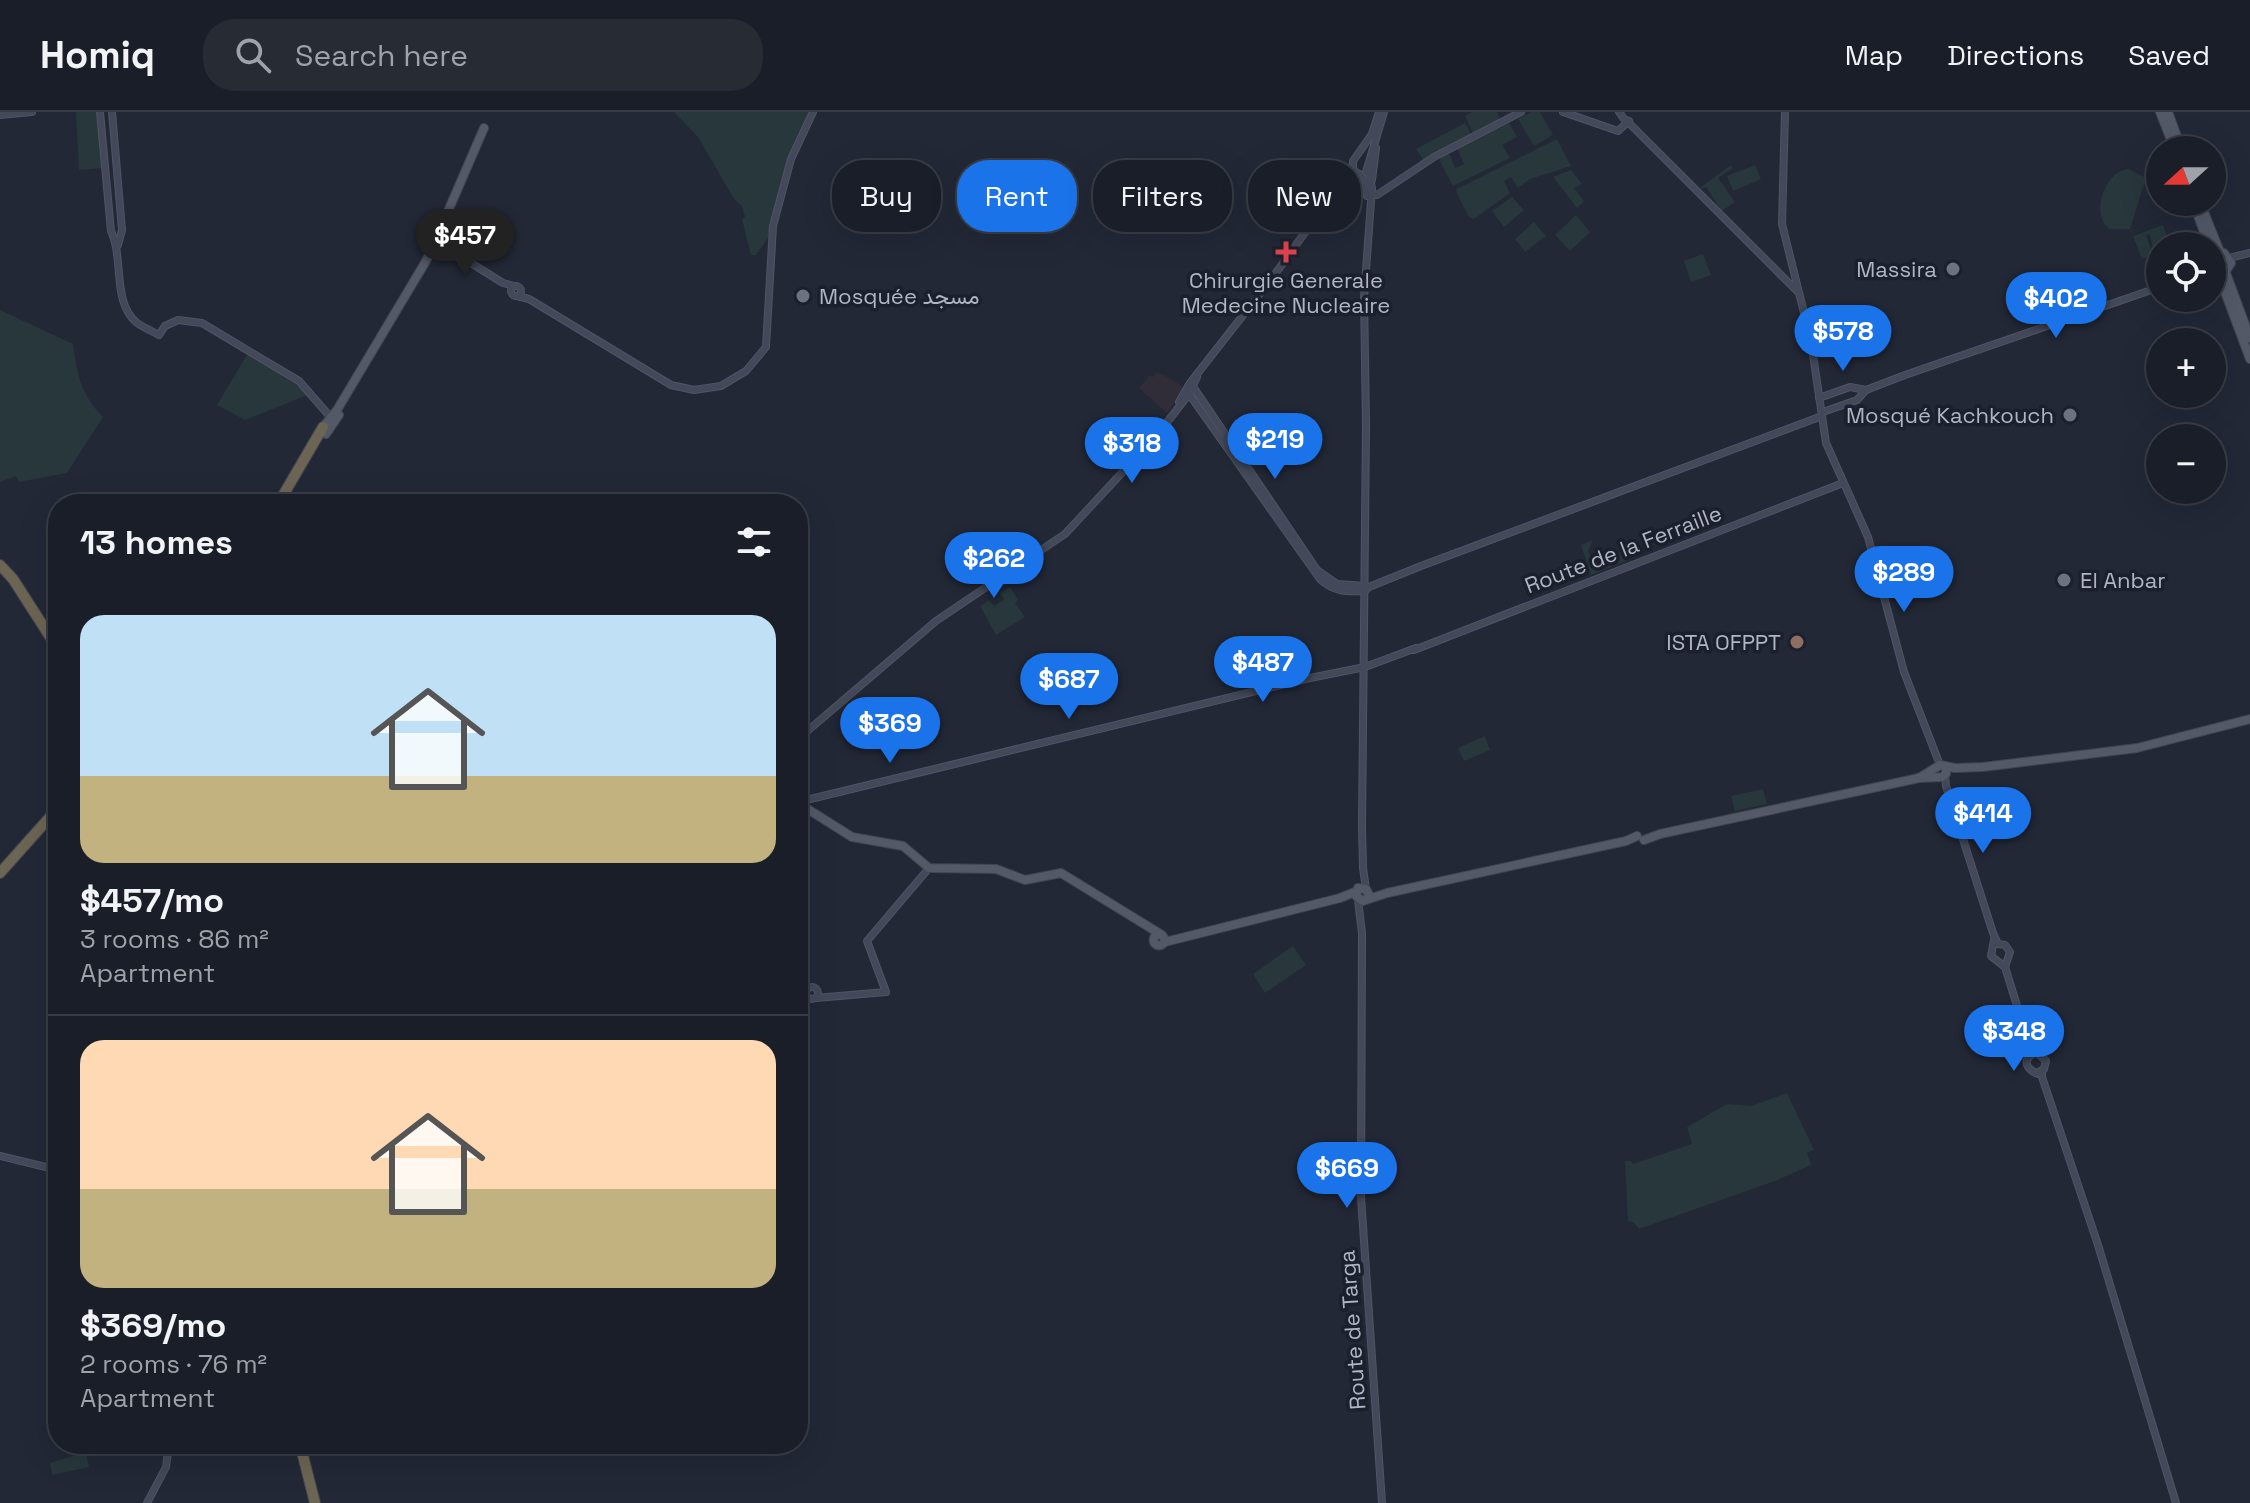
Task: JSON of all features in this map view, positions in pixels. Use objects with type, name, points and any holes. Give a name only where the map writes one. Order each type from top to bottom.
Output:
[{"type":"highway","points":[[287,494],[331,426]]},
{"type":"highway","points":[[2,567],[48,637]]},
{"type":"highway","points":[[0,876],[48,821]]},
{"type":"highway","points":[[305,1454],[318,1501]]},
{"type":"main road","points":[[2160,112],[2169,136]]},
{"type":"main road","points":[[2168,112],[2177,136]]},
{"type":"main road","points":[[331,426],[438,244],[485,128]]},
{"type":"main road","points":[[2226,259],[2230,261],[2226,266]]},
{"type":"main road","points":[[2226,288],[2250,338]]},
{"type":"main road","points":[[2226,293],[2250,359]]},
{"type":"main road","points":[[808,808],[852,837],[903,846],[929,868],[996,869],[1025,880],[1061,873],[1161,938],[1340,898],[1387,893],[1942,771],[2125,749],[2250,719]]},
{"type":"street","points":[[0,115],[32,112]]},
{"type":"street","points":[[100,112],[111,231],[118,245]]},
{"type":"street","points":[[112,112],[122,230],[118,245],[123,303],[135,321],[159,335],[165,326],[175,321],[202,323],[297,379],[323,407],[331,426]]},
{"type":"street","points":[[438,244],[671,385],[689,390],[706,390],[732,381],[750,367],[766,347],[773,226],[791,159],[813,112]]},
{"type":"street","points":[[1382,112],[1372,188],[1382,191]]},
{"type":"street","points":[[1355,160],[1382,112]]},
{"type":"street","points":[[1369,196],[1382,191],[1434,157],[1521,112]]},
{"type":"street","points":[[1563,112],[1618,131],[1627,121]]},
{"type":"street","points":[[1619,112],[1799,293]]},
{"type":"street","points":[[1785,112],[1782,224],[1811,341],[1817,402],[1828,449],[1867,535],[1903,667],[1942,771],[1997,945],[1991,956],[1994,961],[2004,964]]},
{"type":"street","points":[[1368,166],[1377,138]]},
{"type":"street","points":[[1358,158],[1368,166]]},
{"type":"street","points":[[1361,167],[1368,166]]},
{"type":"street","name":"Route de Targa","points":[[1368,166],[1372,188],[1369,196]]},
{"type":"street","name":"Route de Targa","points":[[1361,177],[1369,196],[1364,297],[1366,588],[1361,1197],[1382,1503]]},
{"type":"street","points":[[808,730],[936,621],[1065,534],[1153,440],[1304,232]]},
{"type":"street","points":[[2230,261],[2250,255]]},
{"type":"street","points":[[1186,395],[1320,579],[1329,587],[1343,592],[1366,588],[1822,414],[1857,400],[1866,390],[2146,290]]},
{"type":"street","points":[[1192,385],[1317,570],[1337,584],[1366,588]]},
{"type":"street","points":[[1819,398],[1850,387],[1866,390]]},
{"type":"street","points":[[323,407],[331,426]]},
{"type":"street","name":"Route de la Ferraille","points":[[808,800],[1363,667],[1843,483]]},
{"type":"street","points":[[812,994],[826,997],[886,992],[867,941],[929,868]]},
{"type":"street","points":[[1997,945],[2005,945],[2009,949],[2010,956],[2004,964]]},
{"type":"street","points":[[2004,964],[2033,1051],[2046,1061],[2040,1073]]},
{"type":"street","points":[[2033,1051],[2027,1066],[2040,1073],[2093,1228],[2176,1503]]},
{"type":"street","points":[[0,1156],[48,1168]]},
{"type":"street","points":[[147,1503],[166,1467],[168,1454]]},
{"type":"shaded area","points":[[76,112],[96,112],[105,168],[79,170]]},
{"type":"shaded area","points":[[674,112],[810,112],[789,160],[768,238],[756,255],[751,255],[742,206],[734,199],[698,137]]},
{"type":"shaded area","points":[[1472,112],[1497,112],[1500,119],[1473,133],[1465,116]]},
{"type":"shaded area","points":[[1531,112],[1540,112],[1553,135],[1534,146],[1518,119]]},
{"type":"shaded area","points":[[1465,123],[1471,134],[1423,160],[1416,149]]},
{"type":"shaded area","points":[[1509,123],[1517,137],[1502,145],[1510,158],[1453,186],[1440,162],[1441,156],[1449,153],[1455,168],[1464,164],[1457,148]]},
{"type":"shaded area","points":[[1557,139],[1571,166],[1530,179],[1518,188],[1511,177],[1504,181],[1510,193],[1474,219],[1469,217],[1457,189]]},
{"type":"shaded area","points":[[1731,165],[1733,168],[1718,178],[1735,202],[1722,211],[1706,187],[1701,187]]},
{"type":"shaded area","points":[[1755,165],[1761,179],[1733,191],[1727,176]]},
{"type":"shaded area","points":[[2128,169],[2146,178],[2130,229],[2110,229],[2104,222],[2100,204],[2107,185],[2120,172]]},
{"type":"shaded area","points":[[1571,170],[1582,184],[1574,188],[1584,201],[1577,208],[1553,177]]},
{"type":"shaded area","points":[[1512,197],[1524,210],[1504,227],[1492,211]]},
{"type":"shaded area","points":[[1576,215],[1590,232],[1570,251],[1555,235]]},
{"type":"shaded area","points":[[1534,222],[1546,236],[1525,252],[1515,239]]},
{"type":"shaded area","points":[[2163,225],[2165,232],[2146,232],[2146,258],[2142,259],[2133,236]]},
{"type":"shaded area","points":[[1703,254],[1711,275],[1691,282],[1684,261]]},
{"type":"shaded area","points":[[0,310],[73,344],[81,384],[103,417],[67,473],[19,482],[16,476],[0,482]]},
{"type":"shaded area","points":[[248,353],[310,394],[245,420],[217,405]]},
{"type":"shaded area","points":[[1157,372],[1184,388],[1167,413],[1139,388],[1150,375],[1153,377]]},
{"type":"shaded area","points":[[1593,540],[1588,551],[1591,557],[1602,559],[1623,551],[1626,561],[1591,575],[1581,545]]},
{"type":"shaded area","points":[[1010,587],[1018,600],[1015,603],[1025,617],[996,635],[980,606],[989,600],[994,606],[1004,599],[1000,593]]},
{"type":"shaded area","points":[[1485,736],[1490,750],[1464,761],[1458,748]]},
{"type":"shaded area","points":[[1763,789],[1767,804],[1735,811],[1731,796]]},
{"type":"shaded area","points":[[1293,946],[1306,965],[1265,993],[1253,974]]},
{"type":"shaded area","points":[[1787,1093],[1814,1150],[1807,1153],[1811,1165],[1775,1181],[1639,1229],[1628,1221],[1625,1161],[1633,1164],[1692,1144],[1687,1127],[1727,1104],[1751,1106]]},
{"type":"shaded area","points":[[86,1454],[89,1467],[52,1475],[50,1463]]},
{"type":"place","name":"Chirurgie Generale Medecine Nucleaire","points":[[1286,252]]},
{"type":"place","name":"Massira","points":[[1953,269]]},
{"type":"place","name":"Mosquée مسجد","points":[[803,296]]},
{"type":"place","name":"Mosqué Kachkouch","points":[[2070,415]]},
{"type":"place","name":"El Anbar","points":[[2064,580]]},
{"type":"place","name":"ISTA OFPPT","points":[[1797,642]]}]
